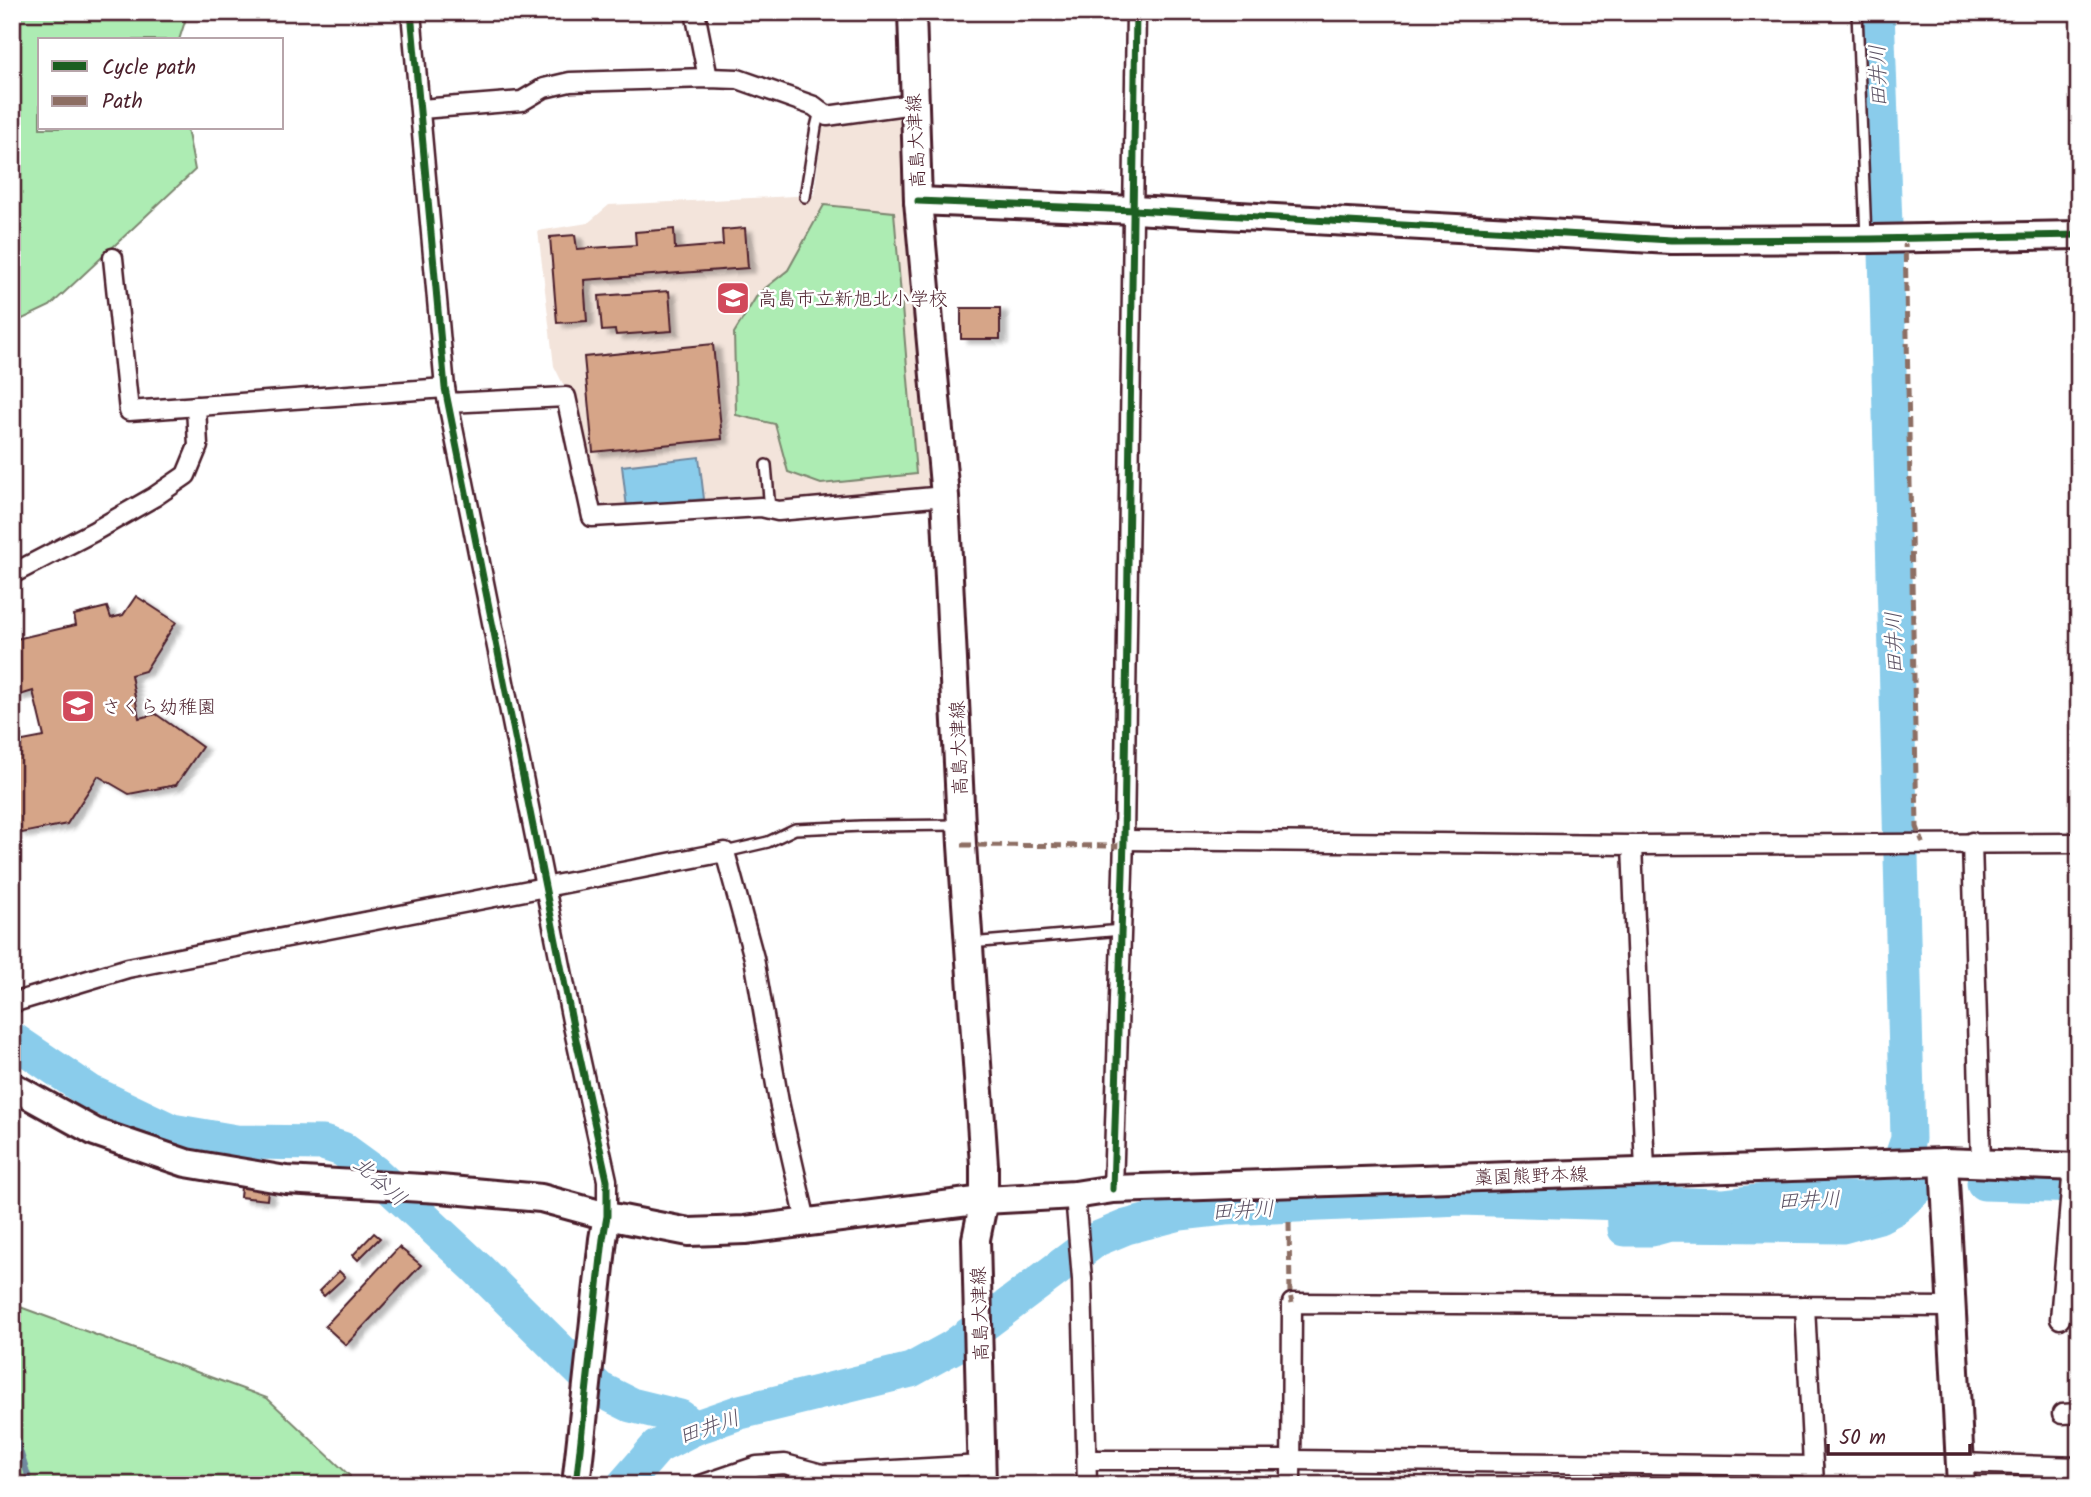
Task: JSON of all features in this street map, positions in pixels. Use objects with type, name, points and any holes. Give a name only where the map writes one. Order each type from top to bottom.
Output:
[{"type":"street","points":[[411,12],[446,396],[607,1180],[607,1216],[576,1485]]},
{"type":"street","points":[[695,12],[708,78]]},
{"type":"street","name":"高島大津線","points":[[912,12],[918,201],[945,496],[961,825],[984,1165],[984,1200],[976,1239],[982,1475]]},
{"type":"street","points":[[1113,1189],[1124,840],[1136,12]]},
{"type":"street","points":[[421,109],[522,101],[544,88],[570,82],[708,78],[738,79],[814,106],[827,116],[913,104]]},
{"type":"street","points":[[918,201],[1135,210],[1671,240],[2079,235]]},
{"type":"street","points":[[113,258],[129,411],[446,396],[566,397],[592,517],[761,507],[779,511],[945,496]]},
{"type":"street","points":[[12,574],[93,532],[186,475],[198,446],[196,406]]},
{"type":"street","points":[[1124,840],[1632,845],[2079,843]]},
{"type":"street","points":[[1972,842],[1981,1164]]},
{"type":"street","points":[[1632,845],[1645,1171]]},
{"type":"street","points":[[12,1003],[128,968],[724,852],[754,958],[779,1102],[806,1221]]},
{"type":"street","name":"藁園熊野本線","points":[[12,1086],[95,1132],[186,1164],[286,1180],[541,1198],[607,1216],[690,1232],[745,1230],[984,1200],[1075,1195],[1113,1189],[1933,1163],[1981,1164],[2073,1177]]},
{"type":"street","points":[[1933,1163],[1952,1307],[1960,1474],[2079,1467]]},
{"type":"street","points":[[2060,1319],[2073,1177]]},
{"type":"street","points":[[1075,1195],[1082,1279],[1087,1485]]},
{"type":"street","points":[[1291,1485],[1292,1303],[1952,1307]]},
{"type":"street","points":[[1805,1306],[1814,1485]]},
{"type":"street","points":[[1087,1460],[1813,1466]]},
{"type":"street","points":[[701,1485],[757,1466],[785,1464],[822,1475],[982,1475]]},
{"type":"lane","points":[[1857,12],[1878,239]]},
{"type":"lane","points":[[805,197],[820,111]]},
{"type":"lane","points":[[766,465],[770,509]]},
{"type":"lane","points":[[724,852],[768,842],[795,829],[961,825]]},
{"type":"lane","points":[[968,943],[1122,930]]},
{"type":"shaded area","name":"高島市立新旭北小学校","points":[[904,116],[933,483],[920,489],[774,501],[621,510],[604,504],[595,495],[573,389],[563,384],[554,366],[538,231],[588,223],[609,205],[814,195],[823,125]]},
{"type":"green space","points":[[12,12],[188,12],[180,38],[38,38],[38,130],[187,130],[195,170],[50,306],[12,324]]},
{"type":"green space","points":[[824,205],[894,212],[916,474],[821,484],[788,472],[775,424],[736,415],[734,333],[758,294],[788,270]]},
{"type":"green space","points":[[12,1304],[267,1398],[350,1476],[348,1485],[12,1485]]},
{"type":"water","points":[[699,457],[704,499],[627,508],[622,466]]},
{"type":"building","points":[[745,228],[748,268],[584,280],[587,321],[557,323],[550,237],[575,235],[577,249],[636,245],[635,232],[674,229],[675,249],[723,245],[722,230]]},
{"type":"building","points":[[669,291],[672,331],[616,335],[615,330],[602,331],[599,296]]},
{"type":"building","points":[[961,308],[1000,308],[1000,339],[961,339]]},
{"type":"building","points":[[713,344],[722,439],[593,452],[584,357]]},
{"type":"building","points":[[136,596],[176,622],[145,671],[131,675],[139,718],[156,714],[202,747],[176,785],[129,794],[98,776],[67,824],[22,833],[12,827],[12,743],[44,737],[33,691],[17,696],[12,674],[12,640],[76,625],[74,615],[107,607],[111,618],[123,615]]},
{"type":"building","points":[[241,1187],[268,1190],[267,1200],[240,1197]]},
{"type":"building","points":[[374,1233],[380,1238],[358,1260],[353,1255]]},
{"type":"building","points":[[399,1247],[421,1265],[346,1345],[325,1326]]},
{"type":"building","points":[[339,1271],[345,1277],[324,1296],[319,1291]]},
{"type":"waterway","name":"田井川","points":[[624,1485],[657,1447],[694,1428],[740,1412],[911,1370],[953,1347],[1097,1239],[1126,1227],[1180,1213],[1225,1208],[1461,1198],[1723,1206],[1781,1199],[1865,1199],[1883,1191],[1897,1171],[1908,1139],[1886,251],[1877,12]]},
{"type":"waterway","name":"北谷川","points":[[12,1039],[90,1092],[172,1131],[236,1142],[323,1143],[342,1149],[375,1173],[477,1268],[599,1389],[631,1405],[680,1417],[694,1428]]},
{"type":"waterway","points":[[1984,1183],[2079,1186]]},
{"type":"waterway","points":[[1624,1202],[1625,1229],[1652,1229],[1670,1224],[1842,1226],[1879,1216],[1896,1207],[1918,1187]]},
{"type":"waterway","points":[[12,1426],[31,1485]]},
{"type":"marked path","points":[[1905,238],[1917,827],[1923,843]]},
{"type":"marked path","points":[[962,845],[1118,846],[1124,840]]},
{"type":"marked path","points":[[1289,1222],[1292,1303]]},
{"type":"cycle path","points":[[411,12],[445,388],[573,1026],[607,1180],[607,1216],[576,1485]]},
{"type":"cycle path","points":[[1113,1189],[1124,840],[1136,12]]},
{"type":"cycle path","points":[[918,201],[1134,210],[1671,240],[2079,235]]},
{"type":"place","name":"高島市立新旭北小学校","points":[[733,298]]},
{"type":"place","name":"さくら幼稚園","points":[[78,706]]}]
